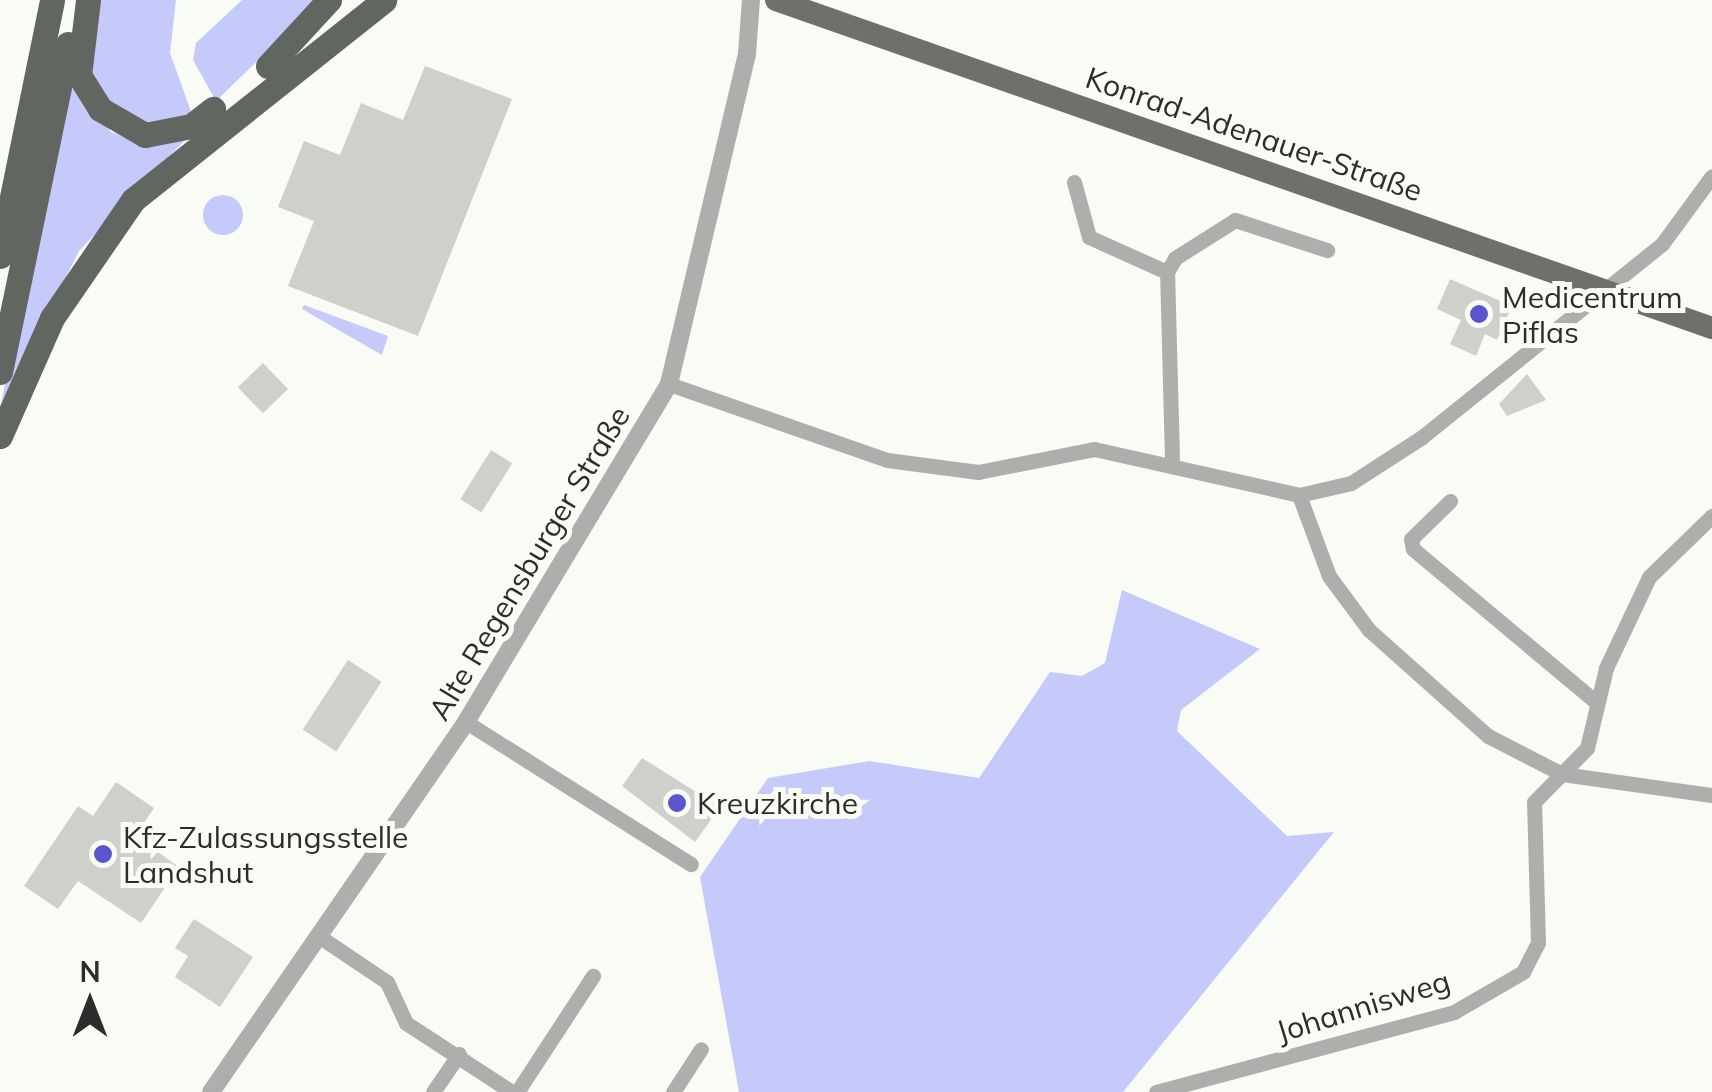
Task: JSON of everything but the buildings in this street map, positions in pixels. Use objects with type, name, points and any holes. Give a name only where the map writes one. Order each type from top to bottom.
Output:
[{"type":"highway","points":[[0,256],[52,0]]},
{"type":"highway","points":[[0,372],[78,0]]},
{"type":"highway","points":[[88,0],[79,75],[90,99],[117,124],[155,135],[191,126],[260,73],[328,0]]},
{"type":"highway","points":[[316,45],[350,0]]},
{"type":"highway","points":[[0,436],[91,250],[133,200],[316,45],[384,0]]},
{"type":"main road","name":"Konrad-Adenauer-Straße","points":[[776,0],[1712,328]]},
{"type":"street","name":"Alte Regensburger Straße","points":[[211,1092],[466,722],[670,384],[747,54],[751,0]]},
{"type":"street","points":[[670,384],[820,444],[947,470],[1000,470],[1094,449],[1172,460],[1299,495],[1350,482],[1422,437],[1662,244],[1712,176]]},
{"type":"street","points":[[1074,182],[1089,236],[1167,272]]},
{"type":"street","points":[[1167,272],[1235,220],[1326,250]]},
{"type":"street","points":[[1167,272],[1172,460]]},
{"type":"street","points":[[1299,495],[1329,576],[1370,630],[1488,736],[1562,774],[1712,795]]},
{"type":"street","points":[[1450,500],[1412,539],[1413,549],[1596,701]]},
{"type":"street","name":"Johannisweg","points":[[1156,1092],[1454,1012],[1524,972],[1538,943],[1534,802],[1587,748],[1596,701],[1649,577],[1712,516]]},
{"type":"street","points":[[466,722],[691,864]]},
{"type":"street","points":[[317,935],[387,982],[406,1022],[514,1092],[594,976]]},
{"type":"street","points":[[673,1092],[701,1048]]},
{"type":"street","points":[[434,1092],[459,1054]]},
{"type":"shaded area","points":[[98,0],[176,0],[170,53],[193,117],[146,124],[118,112],[89,79]]},
{"type":"shaded area","points":[[242,0],[320,0],[216,101],[193,60],[196,43]]},
{"type":"shaded area","points":[[68,81],[111,132],[142,144],[185,140],[79,251],[1,404]]},
{"type":"shaded area","points":[[223,195],[237,201],[243,215],[237,229],[223,235],[209,229],[203,215],[209,201]]},
{"type":"shaded area","points":[[304,305],[388,336],[382,355],[302,309]]},
{"type":"shaded area","points":[[1122,590],[1260,649],[1181,710],[1177,731],[1287,836],[1334,832],[1123,1092],[739,1092],[700,877],[768,778],[869,761],[979,778],[1050,672],[1082,676],[1105,663]]},
{"type":"place","name":"Medicentrum Piflas","points":[[1479,314]]},
{"type":"place","name":"Kreuzkirche","points":[[677,803]]},
{"type":"place","name":"Kfz-Zulassungsstelle Landshut","points":[[103,854]]}]
